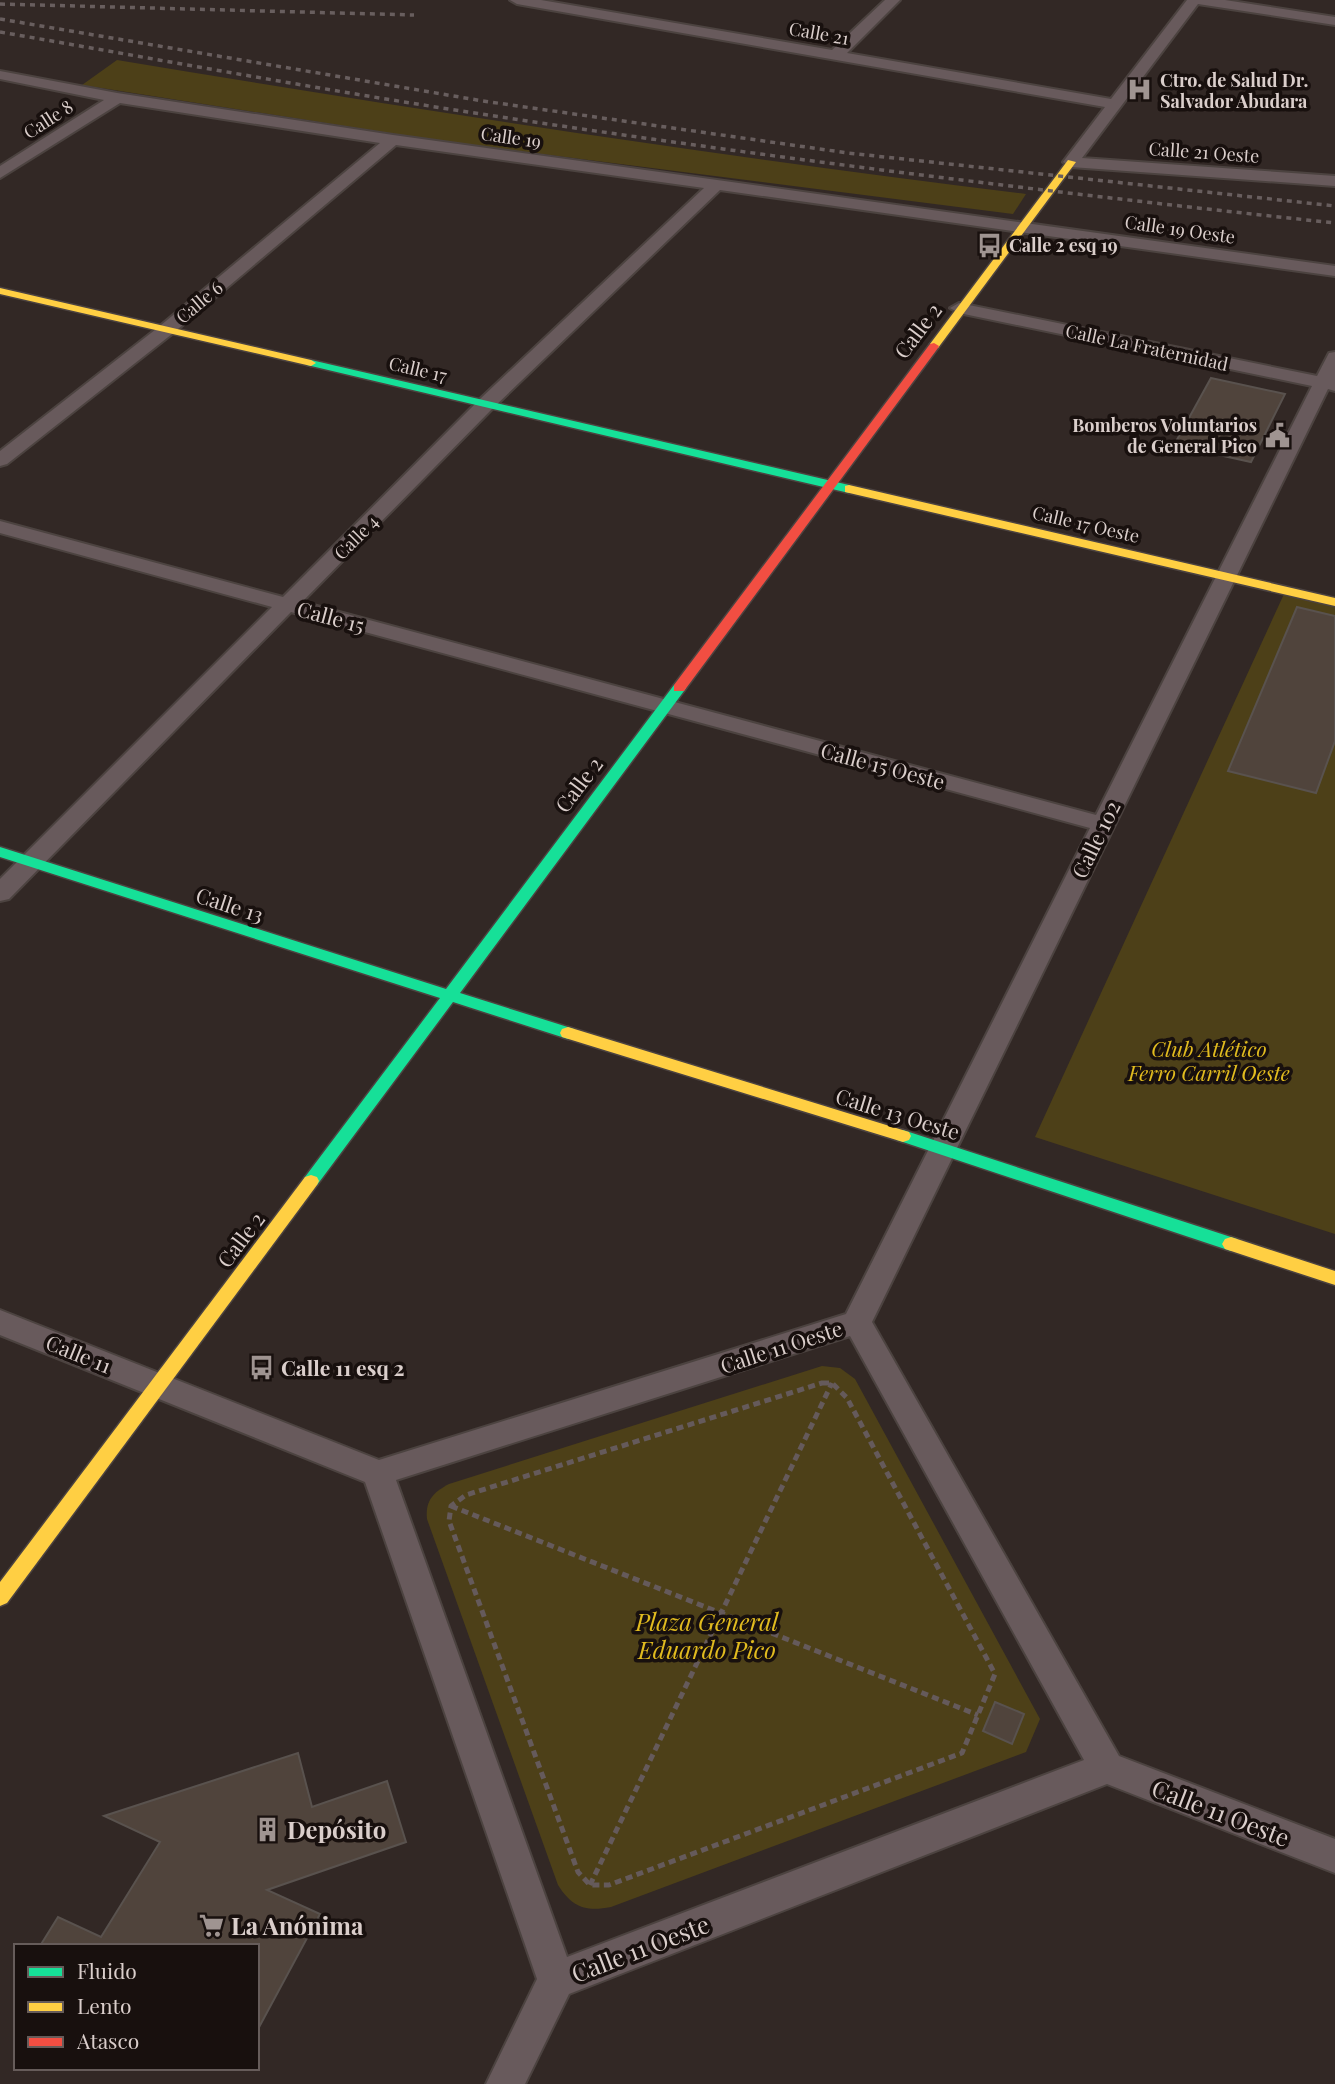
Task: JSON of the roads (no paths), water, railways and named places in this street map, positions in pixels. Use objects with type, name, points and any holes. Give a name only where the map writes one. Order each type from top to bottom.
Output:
[{"type":"street","name":"Calle 21","points":[[517,0],[569,4],[835,55],[1115,104]]},
{"type":"street","points":[[835,55],[893,0]]},
{"type":"street","points":[[1196,0],[1335,21]]},
{"type":"street","name":"Calle 2","points":[[0,1597],[959,308],[1196,0]]},
{"type":"street","name":"Calle 19","points":[[0,75],[117,98],[393,140],[1019,228]]},
{"type":"street","name":"Calle 8","points":[[0,173],[117,98]]},
{"type":"street","name":"Calle 6","points":[[0,460],[166,330],[393,140]]},
{"type":"street","name":"Calle 21 Oeste","points":[[1071,162],[1335,181]]},
{"type":"street","name":"Calle 4","points":[[0,893],[486,404],[715,186]]},
{"type":"street","name":"Calle 19 Oeste","points":[[1019,228],[1335,271]]},
{"type":"street","name":"Calle 17","points":[[0,291],[828,484]]},
{"type":"street","name":"Calle La Fraternidad","points":[[959,308],[1329,384]]},
{"type":"street","name":"Calle 102","points":[[857,1322],[1226,577],[1329,384],[1335,357]]},
{"type":"street","name":"Calle 17 Oeste","points":[[828,484],[1335,602]]},
{"type":"street","name":"Calle 15","points":[[0,527],[663,706]]},
{"type":"street","name":"Calle 15 Oeste","points":[[663,706],[1102,824]]},
{"type":"street","name":"Calle 13","points":[[0,852],[446,996]]},
{"type":"street","name":"Calle 13 Oeste","points":[[446,996],[942,1148],[1335,1278]]},
{"type":"street","name":"Calle 11","points":[[0,1322],[158,1385]]},
{"type":"street","name":"Calle 11 Oeste","points":[[1107,1768],[556,1980],[378,1474],[857,1322],[1107,1768],[1335,1856]]},
{"type":"street","points":[[158,1385],[378,1474]]},
{"type":"street","points":[[505,2084],[556,1980]]},
{"type":"railway","points":[[0,4],[414,15]]},
{"type":"railway","points":[[0,19],[483,101],[848,153],[1335,206]]},
{"type":"railway","points":[[0,32],[351,93],[684,144],[1118,199],[1335,223]]},
{"type":"place","name":"Ctro. de Salud Dr. Salvador Abudara","points":[[1140,90]]},
{"type":"place","name":"Calle 2 esq 19","points":[[989,245]]},
{"type":"place","name":"Bomberos Voluntarios de General Pico","points":[[1277,435]]},
{"type":"place","name":"Calle 11 esq 2","points":[[261,1367]]},
{"type":"place","name":"Depósito","points":[[267,1829]]},
{"type":"place","name":"La Anónima","points":[[211,1925]]},
{"type":"park label","name":"Club Atlético Ferro Carril Oeste","points":[[1209,1060]]},
{"type":"park label","name":"Plaza General Eduardo Pico","points":[[707,1635]]}]
